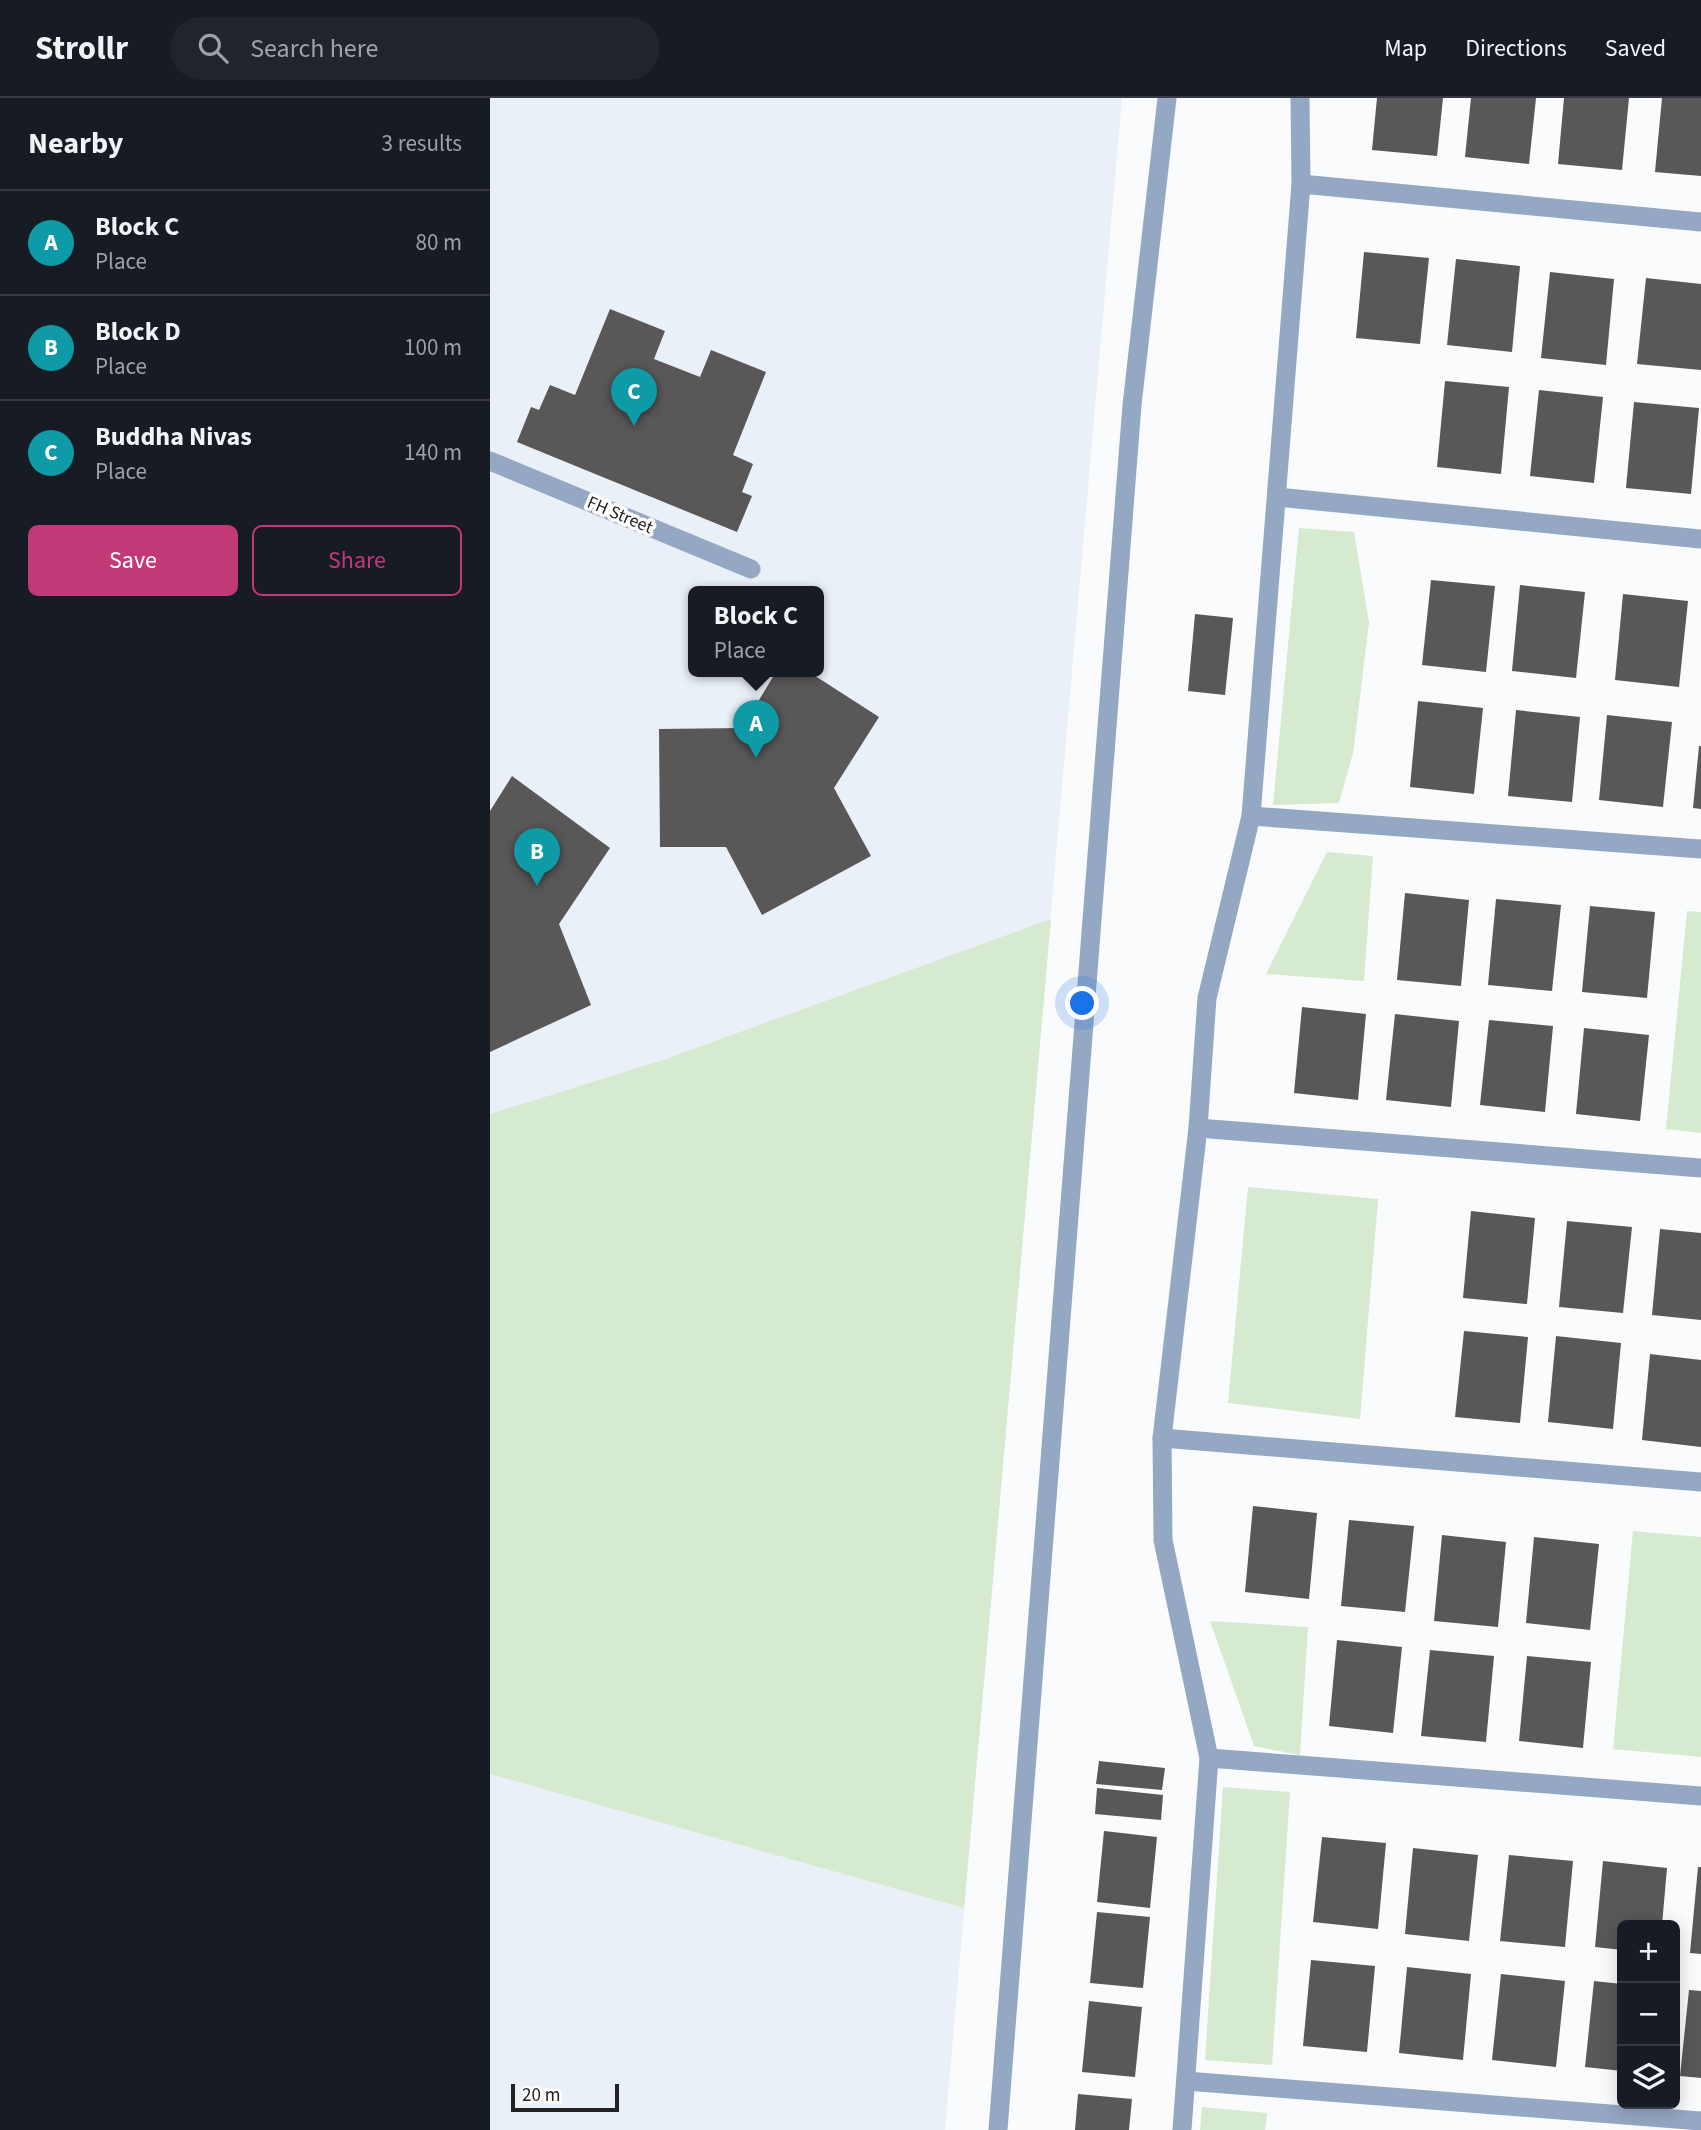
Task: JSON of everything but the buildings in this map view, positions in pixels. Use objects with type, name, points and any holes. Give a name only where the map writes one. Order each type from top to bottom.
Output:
[{"type":"street","points":[[998,2130],[1132,405],[1167,98]]},
{"type":"street","points":[[1182,2130],[1209,1758],[1163,1540],[1162,1438],[1198,1128],[1207,998],[1251,816],[1301,184],[1300,98]]},
{"type":"street","points":[[1301,184],[1701,222]]},
{"type":"street","name":"FH Street","points":[[490,461],[751,569]]},
{"type":"street","points":[[1277,497],[1701,539]]},
{"type":"street","points":[[1251,816],[1701,849]]},
{"type":"street","points":[[1198,1128],[1701,1168]]},
{"type":"street","points":[[1162,1438],[1701,1482]]},
{"type":"street","points":[[1209,1758],[1701,1796]]},
{"type":"street","points":[[1186,2081],[1701,2121]]},
{"type":"shaded area","points":[[490,98],[1122,98],[945,2130],[490,2130]]},
{"type":"green space","points":[[1299,528],[1354,532],[1369,623],[1353,753],[1339,803],[1273,805]]},
{"type":"green space","points":[[1327,852],[1373,856],[1364,981],[1266,974]]},
{"type":"green space","points":[[1687,911],[1701,912],[1701,1133],[1666,1129]]},
{"type":"green space","points":[[1051,919],[964,1908],[490,1774],[490,1114],[666,1059]]},
{"type":"green space","points":[[1248,1187],[1378,1199],[1360,1419],[1228,1403]]},
{"type":"green space","points":[[1633,1531],[1701,1537],[1701,1757],[1613,1749]]},
{"type":"green space","points":[[1210,1621],[1308,1627],[1300,1755],[1254,1746]]},
{"type":"green space","points":[[1223,1787],[1290,1792],[1272,2065],[1205,2060]]},
{"type":"green space","points":[[1202,2107],[1267,2113],[1265,2130],[1200,2130]]},
{"type":"place","name":"Buddha Nivas","points":[[634,426]]},
{"type":"place","name":"Block C","points":[[756,758]]},
{"type":"place","name":"Block D","points":[[537,886]]}]
